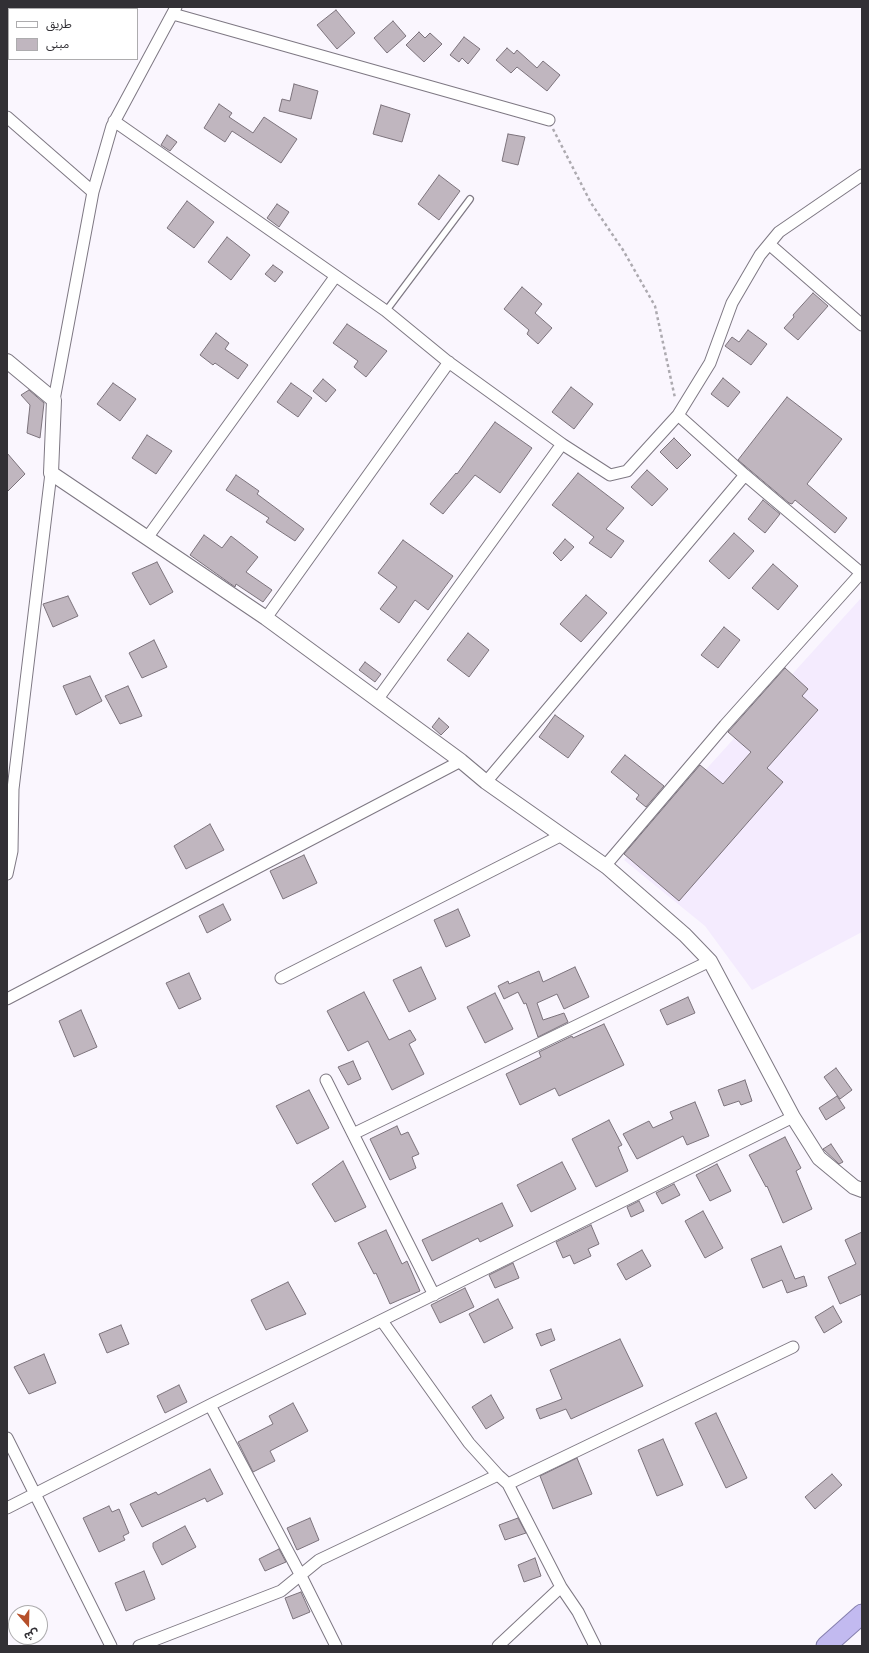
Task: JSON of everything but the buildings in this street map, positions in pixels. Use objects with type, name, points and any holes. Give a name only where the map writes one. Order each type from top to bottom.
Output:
[{"type":"highway","points":[[826,1646],[862,1614]]},
{"type":"street","points":[[7,874],[12,851],[10,790],[51,473],[54,400],[93,192],[114,122],[174,11],[549,120]]},
{"type":"street","points":[[7,117],[93,192]]},
{"type":"street","points":[[114,122],[386,311],[449,362],[562,444],[610,475],[627,471],[678,414],[710,363],[732,303],[760,254],[779,232],[862,175]]},
{"type":"street","points":[[769,244],[862,325]]},
{"type":"street","points":[[147,538],[335,277]]},
{"type":"street","points":[[7,361],[54,400]]},
{"type":"street","points":[[266,618],[449,362]]},
{"type":"street","points":[[605,866],[725,725],[861,575],[745,475],[678,414]]},
{"type":"street","points":[[377,700],[562,444]]},
{"type":"street","points":[[51,473],[266,618],[461,761],[486,782],[605,866],[685,935],[710,961],[793,1117],[819,1158],[854,1187],[862,1190]]},
{"type":"street","points":[[486,782],[745,475]]},
{"type":"street","points":[[7,999],[461,761]]},
{"type":"street","points":[[281,978],[562,835]]},
{"type":"street","points":[[353,1134],[710,961]]},
{"type":"street","points":[[326,1080],[434,1295]]},
{"type":"street","points":[[7,1508],[210,1405],[793,1117]]},
{"type":"street","points":[[382,1321],[468,1444],[508,1484],[561,1587],[578,1612],[595,1646]]},
{"type":"street","points":[[508,1484],[793,1347]]},
{"type":"street","points":[[210,1405],[301,1576],[336,1646]]},
{"type":"street","points":[[7,1438],[111,1646]]},
{"type":"street","points":[[139,1646],[280,1591],[301,1576],[319,1560],[498,1475]]},
{"type":"street","points":[[498,1646],[561,1587]]},
{"type":"lane","points":[[386,311],[470,200]]},
{"type":"path","points":[[549,120],[591,203],[623,250],[655,306],[678,414]]},
{"type":"shaded area","points":[[862,597],[862,932],[752,990],[705,926],[624,860]]}]
